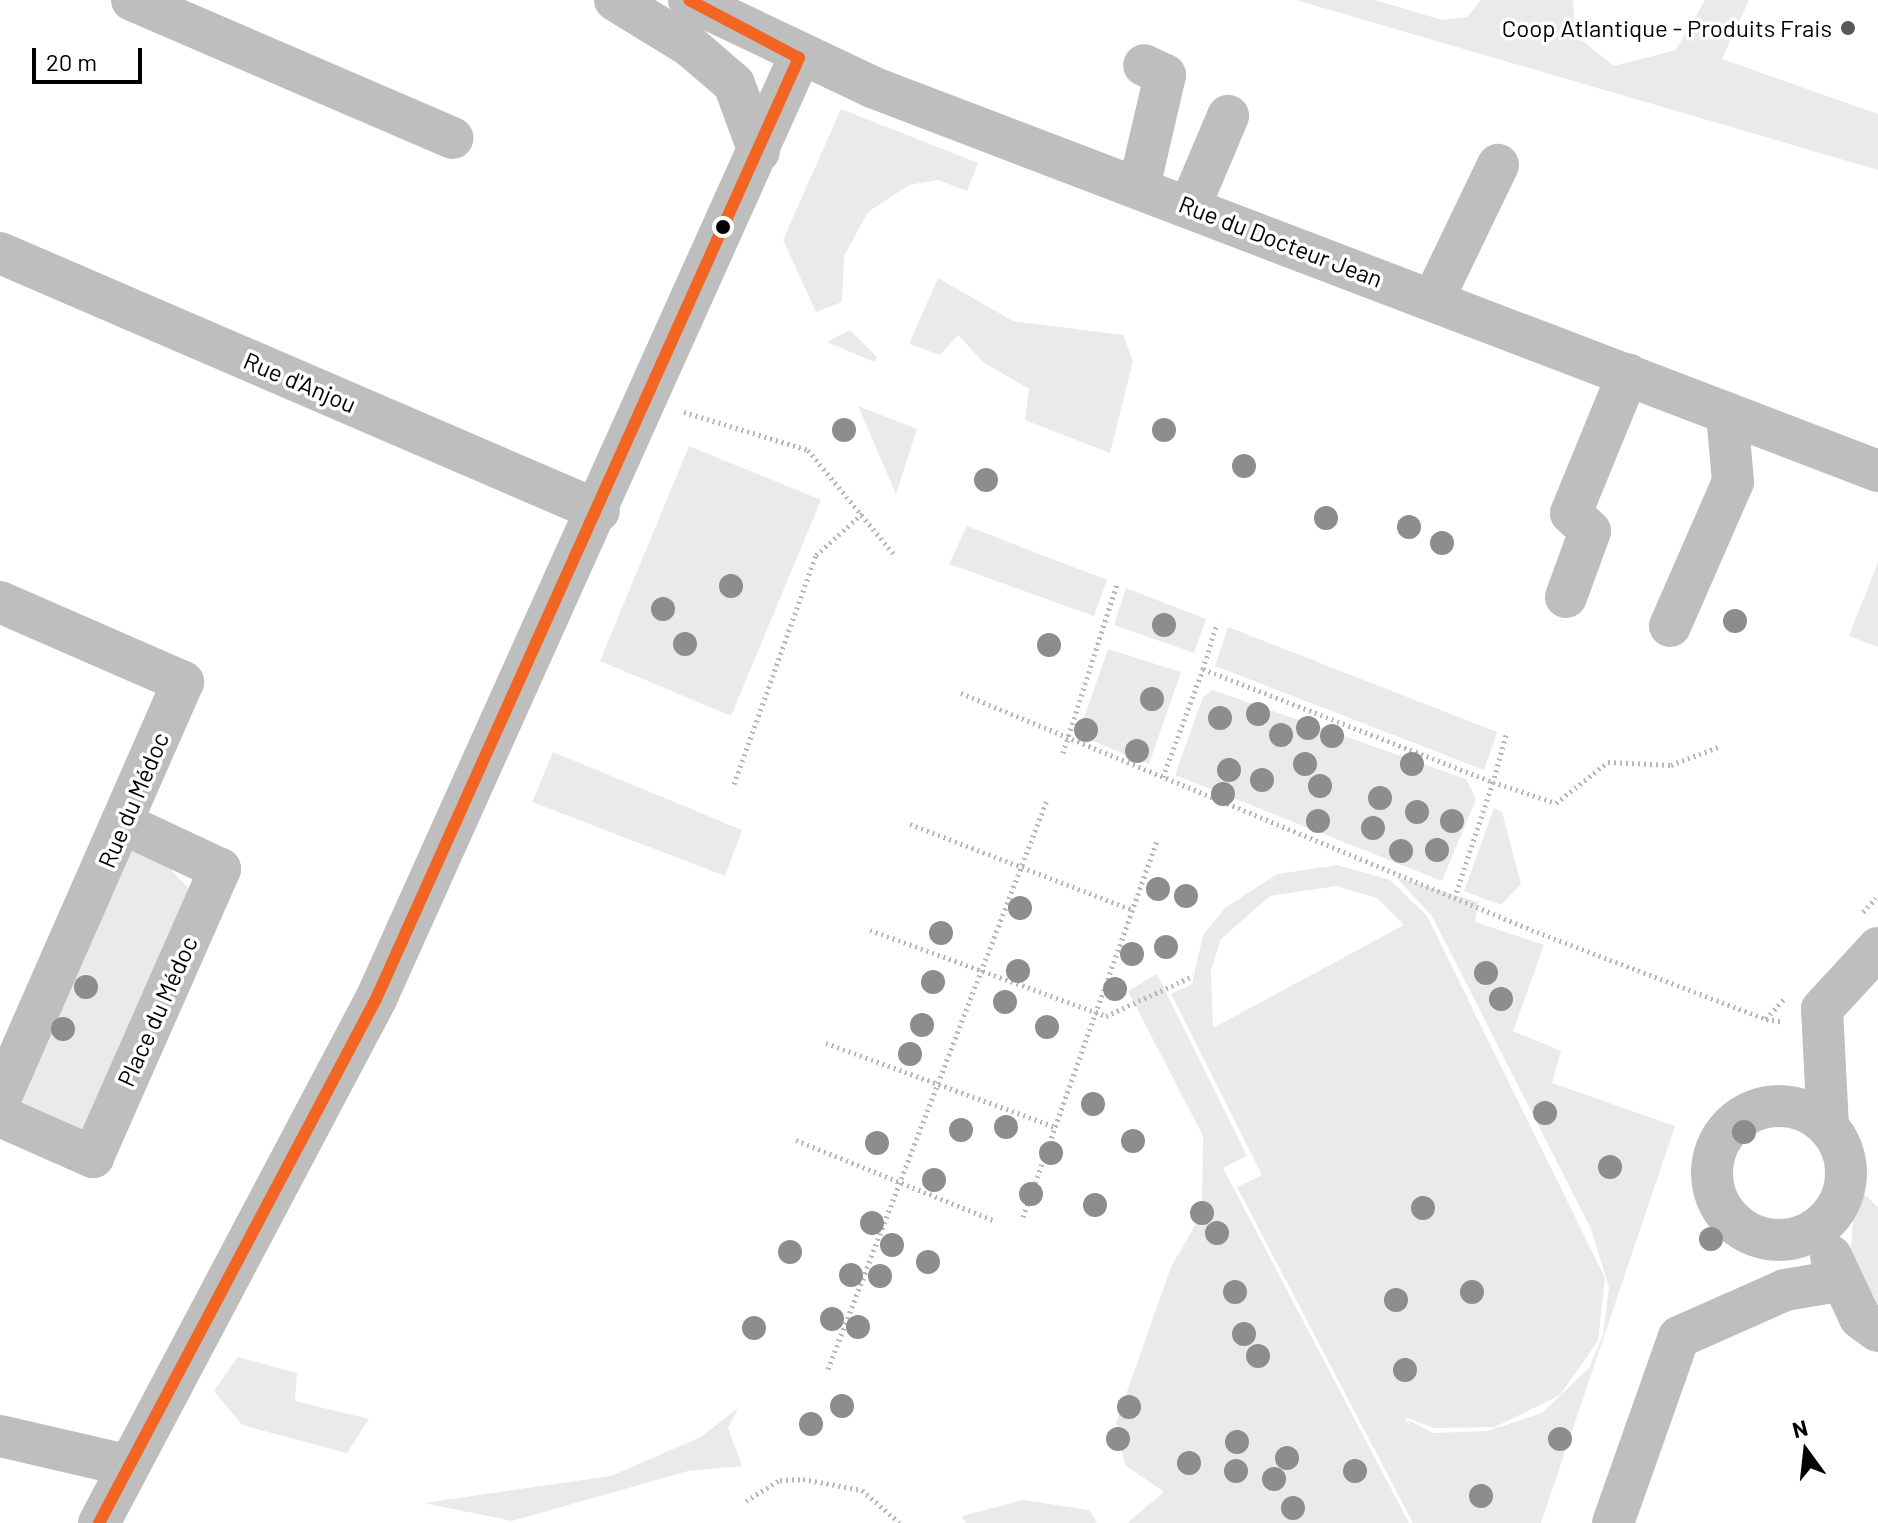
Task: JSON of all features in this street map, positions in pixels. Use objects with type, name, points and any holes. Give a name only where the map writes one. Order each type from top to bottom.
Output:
[{"type":"street","points":[[132,0],[453,138]]},
{"type":"street","points":[[615,0],[690,46],[734,84],[759,152]]},
{"type":"street","name":"Rue du Docteur Jean","points":[[689,0],[799,58],[1878,471]]},
{"type":"street","points":[[99,1523],[126,1465],[376,999],[649,400],[799,58]]},
{"type":"street","points":[[1139,187],[1165,75],[1144,65]]},
{"type":"street","points":[[1190,206],[1228,116]]},
{"type":"street","points":[[1433,300],[1498,165]]},
{"type":"street","name":"Rue d'Anjou","points":[[0,253],[599,511]]},
{"type":"street","points":[[1566,597],[1590,531],[1571,513],[1628,374]]},
{"type":"street","points":[[1670,626],[1733,482],[1727,413]]},
{"type":"street","name":"Rue du Médoc","points":[[0,602],[183,682],[124,824],[0,1099]]},
{"type":"street","name":"Place du Médoc","points":[[0,1116],[93,1157],[220,869],[124,824]]},
{"type":"street","points":[[1867,934],[1822,1009],[1828,1127],[1846,1168],[1828,1246],[1838,1281],[1860,1318],[1878,1331]]},
{"type":"street","points":[[1828,1127],[1789,1107],[1747,1114],[1717,1146],[1713,1188],[1736,1225],[1777,1240],[1818,1227],[1834,1212]]},
{"type":"street","points":[[1613,1523],[1679,1337],[1785,1290],[1838,1281]]},
{"type":"street","points":[[0,1436],[126,1465]]},
{"type":"path","points":[[649,400],[808,450],[893,553]]},
{"type":"path","points":[[734,784],[816,555],[863,513]]},
{"type":"path","points":[[1063,753],[1117,584]]},
{"type":"path","points":[[1163,777],[1217,623]]},
{"type":"path","points":[[1203,669],[1493,782],[1556,803],[1608,762],[1671,765],[1721,746]]},
{"type":"path","points":[[961,693],[1455,896],[1766,1019],[1796,986]]},
{"type":"path","points":[[1455,896],[1506,735]]},
{"type":"path","points":[[828,1369],[901,1183],[979,969],[1047,800]]},
{"type":"path","points":[[910,824],[1133,910]]},
{"type":"path","points":[[1023,1217],[1157,840]]},
{"type":"path","points":[[1867,934],[1876,898]]},
{"type":"path","points":[[870,930],[1106,1016],[1193,976]]},
{"type":"path","points":[[826,1043],[1055,1127]]},
{"type":"path","points":[[796,1140],[993,1220]]},
{"type":"path","points":[[746,1501],[780,1480],[803,1479],[862,1490],[900,1523]]},
{"type":"shaded area","points":[[1296,0],[1375,0],[1442,20],[1467,17],[1481,0],[1573,0],[1575,35],[1614,66],[1676,50],[1705,0],[1749,0],[1722,59],[1878,114],[1878,170]]},
{"type":"shaded area","points":[[841,109],[978,163],[967,191],[938,180],[909,185],[868,212],[844,256],[842,302],[816,312],[783,240]]},
{"type":"shaded area","points":[[938,278],[1013,321],[1123,335],[1133,361],[1110,453],[1025,420],[1029,389],[983,362],[958,335],[940,355],[909,344]]},
{"type":"shaded area","points":[[850,330],[877,357],[874,362],[827,342]]},
{"type":"shaded area","points":[[858,406],[917,429],[896,494]]},
{"type":"shaded area","points":[[689,446],[821,500],[731,716],[600,661]]},
{"type":"shaded area","points":[[967,526],[1107,580],[1094,616],[949,564]]},
{"type":"shaded area","points":[[1878,562],[1878,647],[1849,636]]},
{"type":"shaded area","points":[[1126,588],[1206,619],[1194,653],[1114,625]]},
{"type":"shaded area","points":[[1228,627],[1497,732],[1484,770],[1215,666]]},
{"type":"shaded area","points":[[1108,649],[1181,672],[1149,764],[1078,735]]},
{"type":"shaded area","points":[[1213,690],[1466,779],[1476,799],[1442,881],[1175,775],[1203,697]]},
{"type":"shaded area","points":[[553,752],[742,830],[725,876],[532,802]]},
{"type":"shaded area","points":[[1494,808],[1502,812],[1521,884],[1501,905],[1464,891]]},
{"type":"shaded area","points":[[133,850],[161,859],[191,891],[94,1121],[77,1135],[10,1114],[121,852]]},
{"type":"shaded area","points":[[1337,865],[1390,880],[1427,916],[1605,1278],[1598,1341],[1560,1395],[1495,1427],[1434,1428],[1405,1417],[1410,1427],[1408,1420],[1433,1433],[1487,1431],[1542,1413],[1589,1368],[1603,1335],[1609,1287],[1591,1229],[1432,916],[1396,877],[1478,902],[1475,922],[1544,945],[1513,1031],[1561,1051],[1552,1083],[1675,1126],[1541,1523],[1413,1523],[1237,1187],[1262,1175],[1171,994],[1192,984],[1203,935],[1226,907],[1278,874]],"holes":[[[1336,886],[1377,898],[1404,925],[1213,1028],[1211,970],[1221,939],[1270,896]]]},
{"type":"shaded area","points":[[1157,974],[1247,1156],[1223,1168],[1409,1523],[1127,1523],[1164,1492],[1125,1465],[1116,1423],[1171,1267],[1202,1213],[1203,1136],[1128,991]]},
{"type":"shaded area","points":[[1864,1194],[1878,1207],[1878,1310],[1850,1258],[1854,1212]]},
{"type":"shaded area","points":[[238,1357],[297,1373],[295,1401],[369,1419],[347,1453],[242,1425],[214,1391]]},
{"type":"shaded area","points":[[738,1408],[728,1428],[742,1466],[688,1471],[512,1521],[424,1503],[611,1476],[701,1437]]},
{"type":"shaded area","points":[[1023,1500],[1089,1510],[1097,1523],[966,1523],[962,1516]]},
{"type":"transit line","points":[[99,1523],[376,999],[799,58],[689,0]]},
{"type":"place","name":"Coop Atlantique - Produits Frais","points":[[1848,28]]}]
